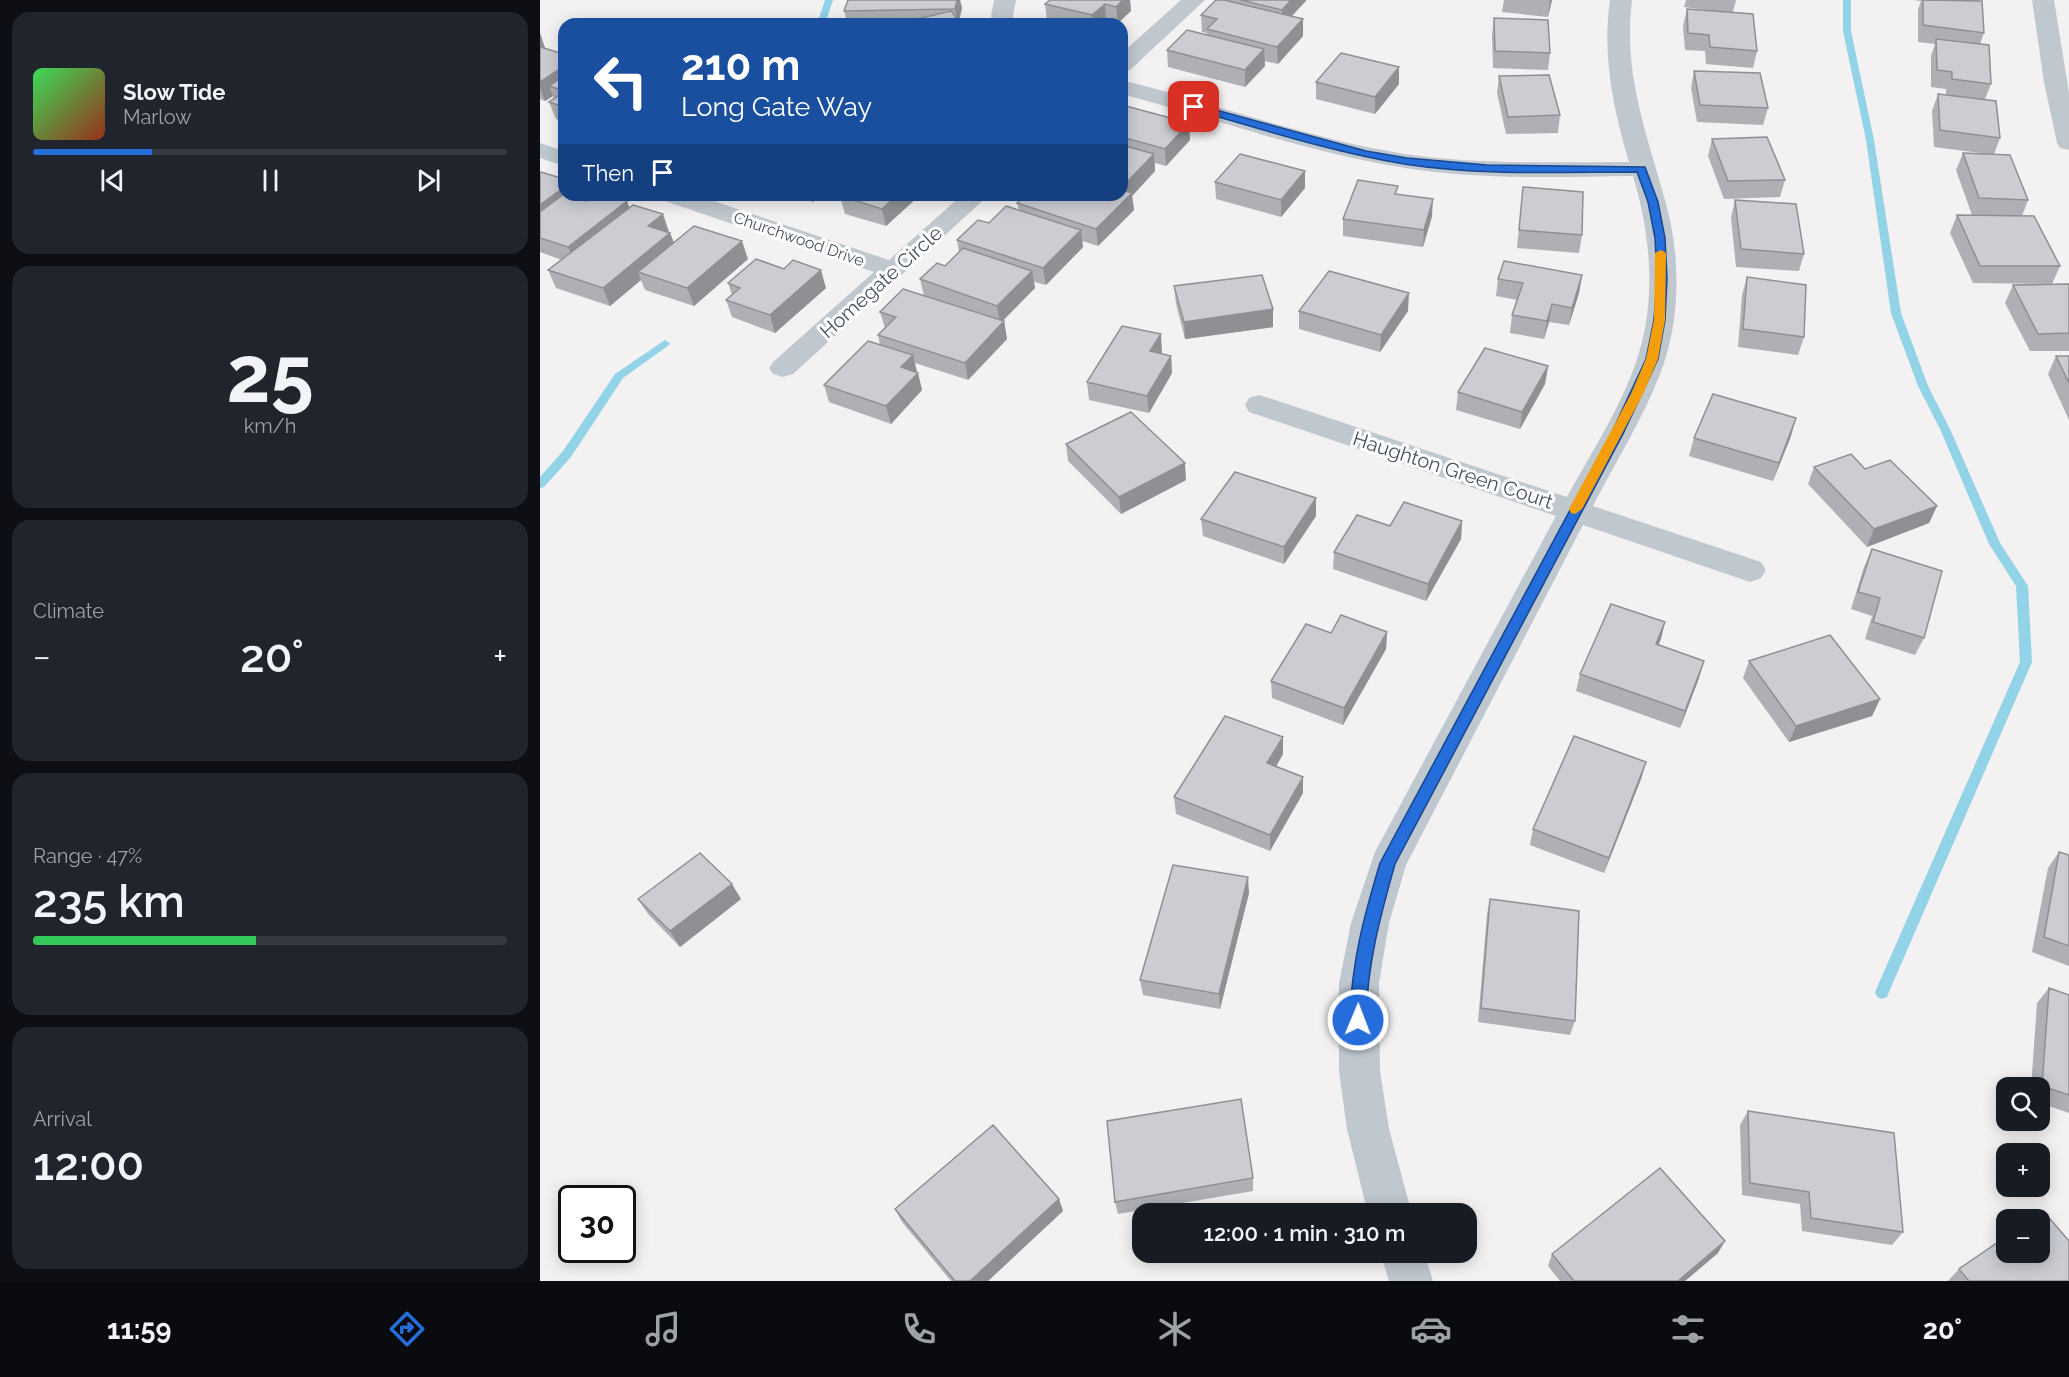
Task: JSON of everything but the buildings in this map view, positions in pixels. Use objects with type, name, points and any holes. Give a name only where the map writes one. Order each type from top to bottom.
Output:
[{"type":"street","points":[[1002,18],[1005,0]]},
{"type":"street","points":[[1128,60],[1194,0]]},
{"type":"street","points":[[1387,1203],[1363,1108],[1358,1038],[1359,982],[1371,920],[1388,863],[1637,394],[1652,359],[1659,320],[1662,278],[1660,238],[1653,202],[1641,169],[1621,84],[1616,45],[1621,0]]},
{"type":"street","points":[[2043,0],[2055,82],[2069,143]]},
{"type":"street","points":[[1128,89],[1303,138],[1365,154],[1407,161],[1487,168],[1641,169]]},
{"type":"street","points":[[540,150],[558,157]]},
{"type":"street","name":"Churchwood Drive","points":[[689,201],[894,270]]},
{"type":"street","name":"Homegate Circle","points":[[783,368],[970,201]]},
{"type":"street","name":"Haughton Green Court","points":[[1259,405],[1750,570]]},
{"type":"street","points":[[1405,1263],[1411,1281]]},
{"type":"waterway","points":[[823,18],[829,0]]},
{"type":"waterway","points":[[1847,0],[1847,31],[1870,140],[1896,313],[1923,386],[1945,429],[1995,544],[2022,586],[2026,662],[1882,992]]},
{"type":"waterway","points":[[540,484],[567,454],[619,376],[665,343]]},
{"type":"slow traffic","points":[[1575,509],[1617,434],[1652,359],[1659,320],[1661,253]]},
{"type":"route","points":[[1194,107],[1365,154],[1407,161],[1487,168],[1641,169],[1653,202],[1660,238],[1662,278],[1659,320],[1652,359],[1617,434],[1388,863],[1371,920],[1363,961],[1359,982],[1358,1020]]}]
